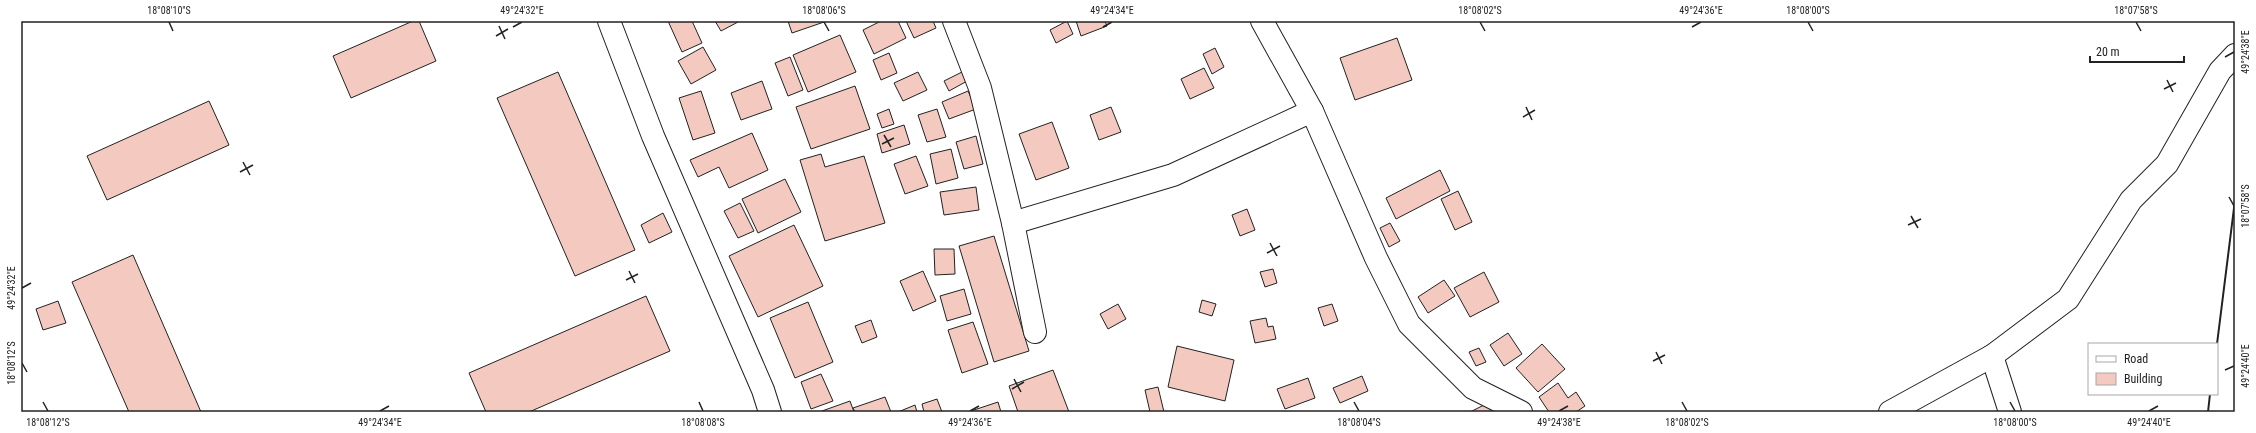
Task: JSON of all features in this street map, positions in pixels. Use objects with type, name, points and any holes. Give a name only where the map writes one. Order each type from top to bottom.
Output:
[{"type":"street","points":[[609,21],[653,136],[763,390],[770,412]]},
{"type":"street","points":[[954,21],[980,88],[1013,223],[1035,332]]},
{"type":"street","points":[[1262,21],[1312,112],[1376,258],[1409,324],[1473,388],[1522,412]]},
{"type":"street","points":[[1890,412],[1992,356],[2068,299],[2131,200],[2166,164],[2220,71],[2235,55]]},
{"type":"street","points":[[1013,223],[1173,175],[1312,112]]},
{"type":"street","points":[[1992,356],[2010,412]]},
{"type":"building","points":[[413,21],[419,21],[436,61],[351,98],[333,56]]},
{"type":"building","points":[[668,21],[692,21],[702,43],[682,52]]},
{"type":"building","points":[[715,21],[737,21],[738,22],[721,31]]},
{"type":"building","points":[[788,21],[827,21],[792,33]]},
{"type":"building","points":[[881,21],[898,21],[906,38],[874,54],[863,30]]},
{"type":"building","points":[[906,21],[933,21],[936,28],[914,38]]},
{"type":"building","points":[[1067,21],[1073,34],[1056,43],[1050,30]]},
{"type":"building","points":[[1076,21],[1105,21],[1107,26],[1081,36]]},
{"type":"building","points":[[840,35],[856,72],[808,92],[793,55]]},
{"type":"building","points":[[1397,38],[1412,80],[1355,100],[1340,58]]},
{"type":"building","points":[[703,47],[716,70],[691,84],[678,61]]},
{"type":"building","points":[[1215,48],[1224,67],[1212,74],[1203,54]]},
{"type":"building","points":[[889,53],[897,73],[881,80],[873,60]]},
{"type":"building","points":[[790,57],[803,90],[788,96],[775,63]]},
{"type":"building","points":[[1204,68],[1214,88],[1190,99],[1181,79]]},
{"type":"building","points":[[964,71],[969,80],[949,91],[944,81]]},
{"type":"building","points":[[558,72],[635,250],[575,276],[497,98]]},
{"type":"building","points":[[918,72],[927,90],[903,101],[894,83]]},
{"type":"building","points":[[762,81],[772,109],[741,120],[731,93]]},
{"type":"building","points":[[855,86],[870,129],[811,149],[796,107]]},
{"type":"building","points":[[701,91],[715,133],[693,140],[679,98]]},
{"type":"building","points":[[968,91],[976,109],[949,119],[942,102]]},
{"type":"building","points":[[209,101],[229,145],[107,200],[87,156]]},
{"type":"building","points":[[1111,107],[1121,132],[1099,140],[1090,115]]},
{"type":"building","points":[[889,109],[894,124],[882,128],[877,114]]},
{"type":"building","points":[[937,109],[946,137],[927,142],[918,115]]},
{"type":"building","points":[[1052,122],[1069,168],[1036,180],[1019,134]]},
{"type":"building","points":[[904,125],[910,144],[882,153],[877,134]]},
{"type":"building","points":[[752,133],[768,170],[729,188],[719,167],[698,177],[690,160]]},
{"type":"building","points":[[976,136],[983,164],[964,169],[956,142]]},
{"type":"building","points":[[951,149],[958,178],[936,184],[930,154]]},
{"type":"building","points":[[821,154],[825,167],[864,156],[885,223],[825,241],[800,160]]},
{"type":"building","points":[[916,156],[928,186],[905,194],[894,164]]},
{"type":"building","points":[[1440,170],[1450,191],[1396,219],[1386,198]]},
{"type":"building","points":[[785,179],[801,212],[758,233],[742,199]]},
{"type":"building","points":[[976,187],[979,210],[944,215],[940,192]]},
{"type":"building","points":[[1458,191],[1472,222],[1455,230],[1441,199]]},
{"type":"building","points":[[740,203],[754,231],[738,238],[724,211]]},
{"type":"building","points":[[1247,209],[1255,230],[1240,236],[1232,215]]},
{"type":"building","points":[[663,213],[672,232],[649,243],[641,225]]},
{"type":"building","points":[[1390,223],[1400,241],[1389,247],[1380,228]]},
{"type":"building","points":[[794,225],[823,286],[758,317],[729,256]]},
{"type":"building","points":[[994,236],[1029,351],[994,362],[959,246]]},
{"type":"building","points":[[934,249],[954,249],[955,274],[935,275]]},
{"type":"building","points":[[133,255],[201,412],[129,412],[72,282]]},
{"type":"building","points":[[1273,269],[1277,283],[1265,287],[1260,272]]},
{"type":"building","points":[[923,271],[936,301],[913,311],[900,281]]},
{"type":"building","points":[[1484,272],[1499,302],[1470,317],[1454,288]]},
{"type":"building","points":[[1444,280],[1455,296],[1428,313],[1418,297]]},
{"type":"building","points":[[964,289],[971,314],[947,321],[940,296]]},
{"type":"building","points":[[646,296],[670,351],[529,412],[486,412],[469,373]]},
{"type":"building","points":[[1202,300],[1216,304],[1212,316],[1199,312]]},
{"type":"building","points":[[58,301],[66,323],[43,330],[36,309]]},
{"type":"building","points":[[808,302],[833,362],[795,378],[770,318]]},
{"type":"building","points":[[1118,304],[1126,319],[1108,329],[1100,314]]},
{"type":"building","points":[[1332,304],[1338,321],[1324,326],[1318,308]]},
{"type":"building","points":[[1266,318],[1268,327],[1273,326],[1276,339],[1255,343],[1250,321]]},
{"type":"building","points":[[871,320],[877,337],[862,343],[855,326]]},
{"type":"building","points":[[973,322],[988,364],[962,373],[948,330]]},
{"type":"building","points":[[1508,333],[1522,354],[1504,366],[1490,345]]},
{"type":"building","points":[[1542,344],[1565,369],[1538,392],[1516,368]]},
{"type":"building","points":[[1177,346],[1234,360],[1225,401],[1168,387]]},
{"type":"building","points":[[1479,348],[1486,362],[1476,366],[1469,352]]},
{"type":"building","points":[[1053,370],[1069,412],[1018,412],[1009,386]]},
{"type":"building","points":[[821,374],[833,401],[811,409],[801,382]]},
{"type":"building","points":[[1362,376],[1368,391],[1340,403],[1333,388]]},
{"type":"building","points":[[1308,378],[1315,398],[1285,409],[1277,389]]},
{"type":"building","points":[[1558,383],[1568,398],[1576,392],[1585,406],[1576,412],[1549,412],[1539,397]]},
{"type":"building","points":[[1158,387],[1164,412],[1150,412],[1145,390]]},
{"type":"building","points":[[885,397],[891,412],[855,412],[853,408]]},
{"type":"building","points":[[937,399],[942,412],[924,412],[922,404]]},
{"type":"building","points":[[1494,400],[1500,412],[1470,412]]},
{"type":"building","points":[[850,401],[854,412],[822,411]]},
{"type":"building","points":[[998,402],[1001,412],[968,412]]},
{"type":"building","points":[[915,405],[917,412],[898,412]]},
{"type":"wall","points":[[2217,343],[2235,200]]},
{"type":"wall","points":[[2208,412],[2210,395]]}]
